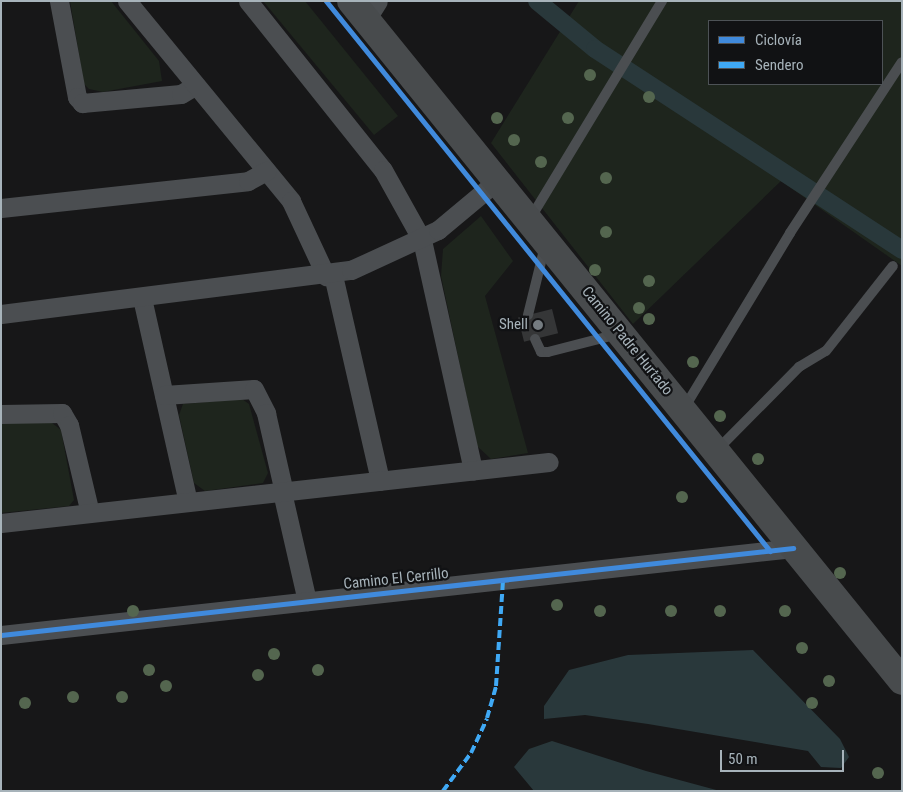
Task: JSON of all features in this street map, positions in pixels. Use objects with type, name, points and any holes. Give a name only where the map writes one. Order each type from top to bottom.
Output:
[{"type":"main road","name":"Camino Padre Hurtado","points":[[365,7],[498,180],[902,681]]},
{"type":"street","points":[[59,1],[77,97],[82,103],[181,94],[196,85]]},
{"type":"street","points":[[127,1],[266,171],[307,228],[329,276],[380,481]]},
{"type":"street","points":[[248,1],[383,170],[422,240],[473,470]]},
{"type":"street","points":[[1,208],[241,182],[266,171]]},
{"type":"street","points":[[1,314],[329,276],[422,240],[498,180]]},
{"type":"street","points":[[142,298],[188,502]]},
{"type":"street","points":[[164,395],[254,389],[266,413],[307,601]]},
{"type":"street","points":[[1,414],[62,413],[69,424],[90,513]]},
{"type":"street","points":[[1,523],[549,462]]},
{"type":"street","name":"Camino El Cerrillo","points":[[1,635],[793,548]]},
{"type":"lane","points":[[530,219],[662,1]]},
{"type":"lane","points":[[683,410],[810,203],[902,62]]},
{"type":"lane","points":[[528,315],[547,240]]},
{"type":"lane","points":[[716,450],[799,367],[826,351],[893,266]]},
{"type":"lane","points":[[535,339],[541,352],[548,352],[622,333]]},
{"type":"shaded area","points":[[70,1],[111,1],[159,61],[162,81],[103,92],[89,89],[84,84]]},
{"type":"shaded area","points":[[263,1],[305,1],[398,116],[374,135]]},
{"type":"shaded area","points":[[579,1],[902,1],[902,266],[781,181],[633,324],[491,143]]},
{"type":"shaded area","points":[[481,216],[513,261],[485,296],[528,453],[491,459],[477,446],[441,276],[443,249]]},
{"type":"shaded area","points":[[242,399],[249,404],[268,473],[263,483],[205,491],[194,483],[179,415],[183,404]]},
{"type":"shaded area","points":[[47,419],[61,430],[74,500],[69,506],[1,513],[1,424]]},
{"type":"shaded area","points":[[753,650],[840,739],[849,757],[841,768],[821,767],[808,751],[648,724],[585,715],[544,719],[544,706],[569,670],[628,655]]},
{"type":"shaded area","points":[[552,741],[646,771],[720,791],[534,791],[514,767],[529,749]]},
{"type":"building","name":"Shell","points":[[552,309],[558,333],[524,342],[518,317]]},
{"type":"waterway","points":[[537,1],[595,49],[902,250]]},
{"type":"marked path","points":[[443,791],[471,753],[487,718],[496,686],[503,580]]},
{"type":"cycle path","points":[[326,1],[770,551]]},
{"type":"cycle path","points":[[1,635],[793,548]]},
{"type":"place","name":"Shell","points":[[538,325]]}]
